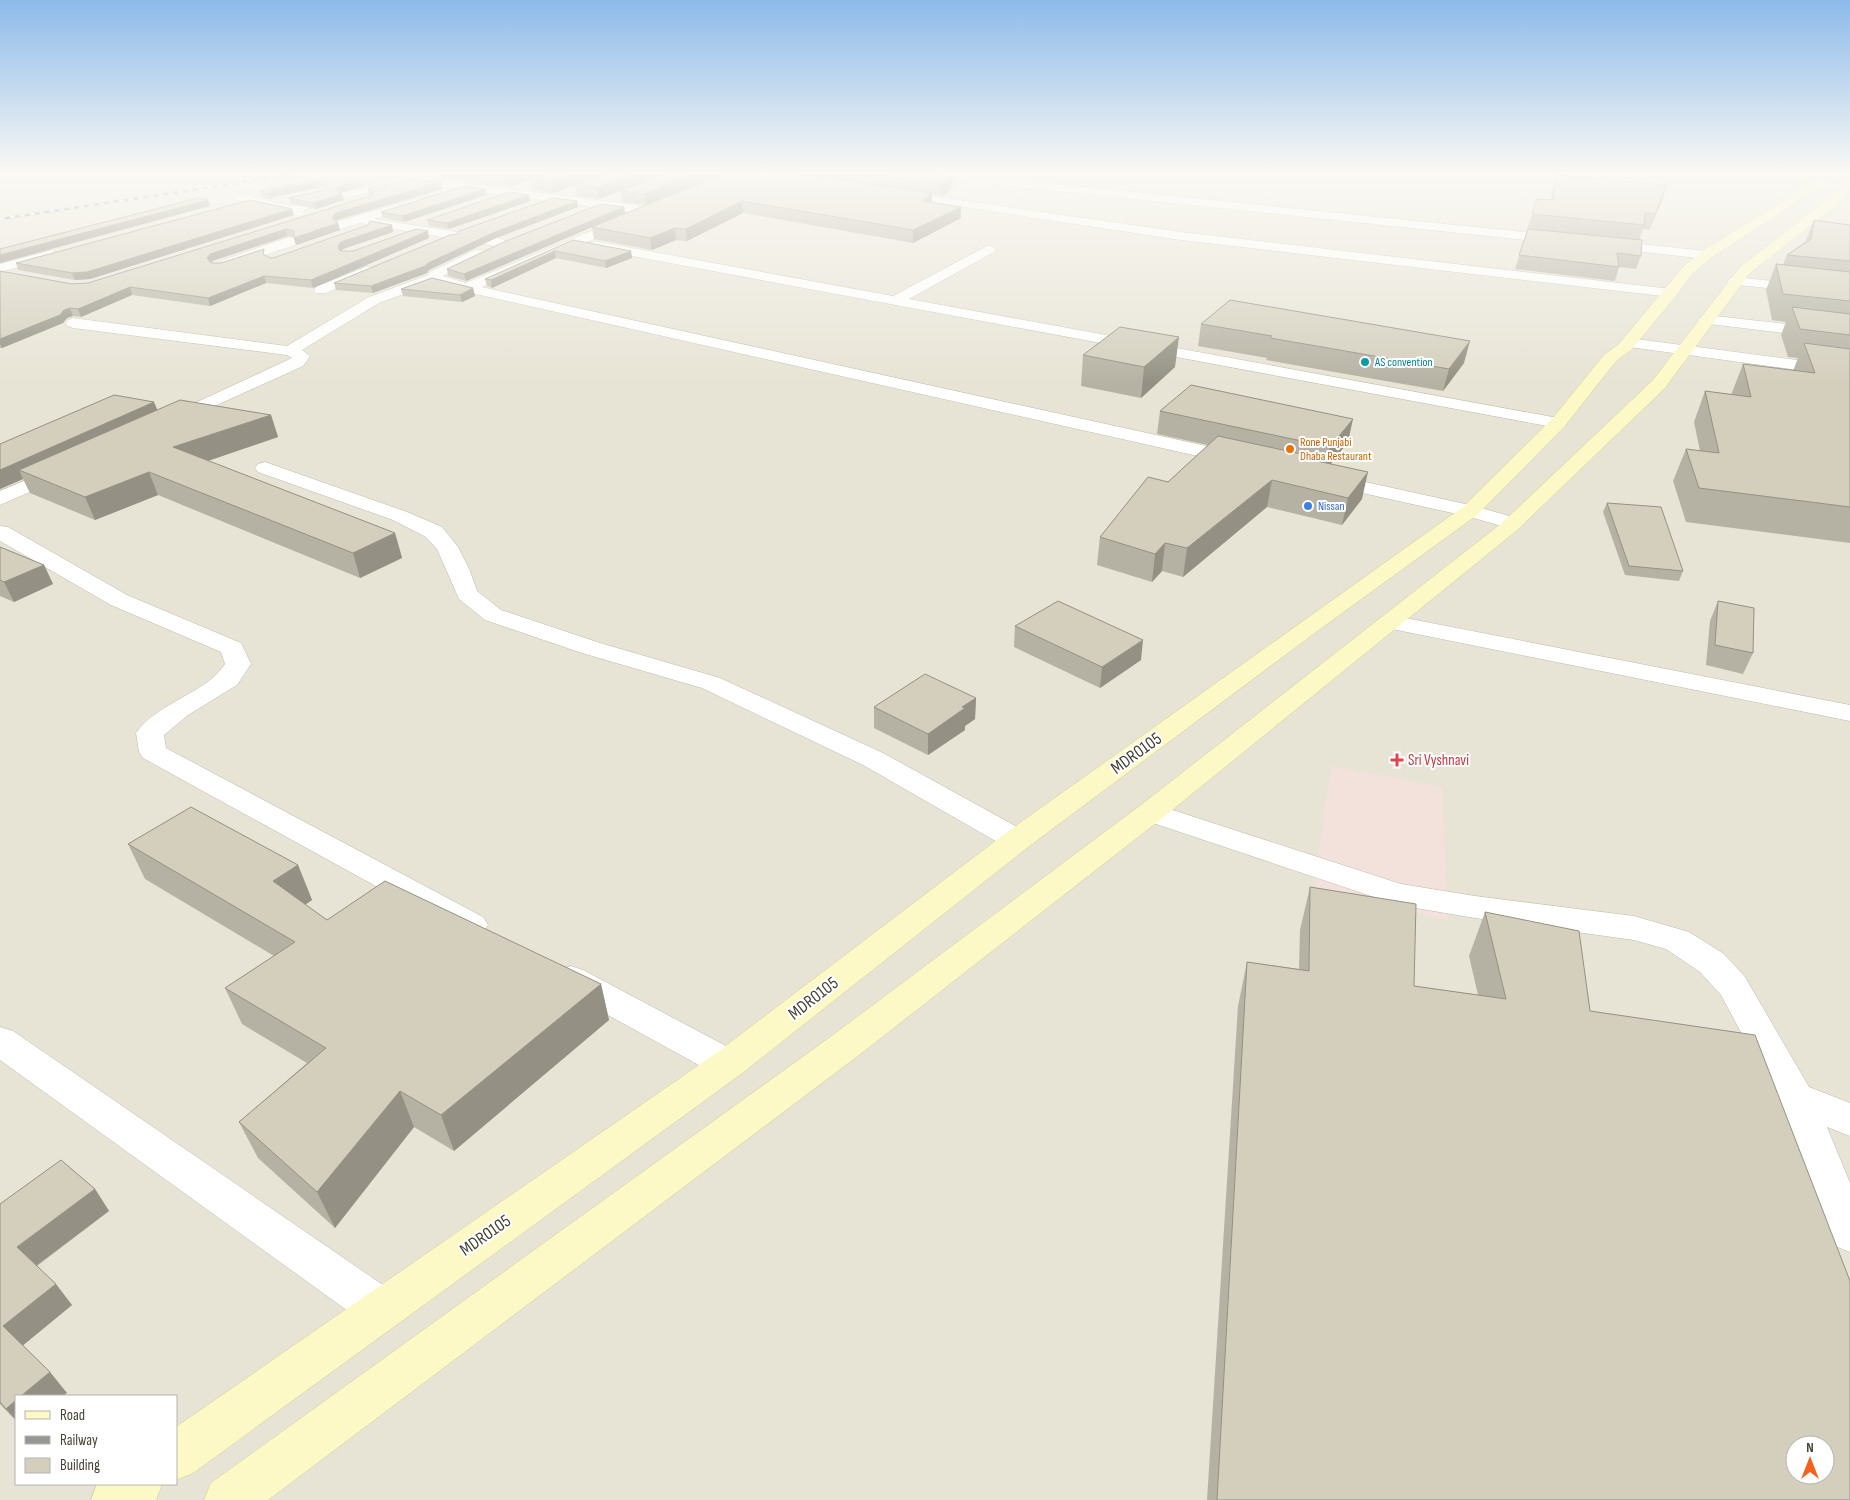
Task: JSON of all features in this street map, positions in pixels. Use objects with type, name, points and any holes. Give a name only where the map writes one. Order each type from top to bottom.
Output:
[{"type":"main road","name":"MDR0105","points":[[178,1455],[728,1064],[1017,840],[1457,521],[1558,423],[1610,358],[1628,343],[1671,293],[1686,271],[1723,244]]},
{"type":"main road","points":[[228,1500],[846,1045],[1151,812],[1513,523],[1658,384],[1735,281],[1745,270],[1779,244]]},
{"type":"main road","points":[[115,1500],[137,1485]]},
{"type":"street","points":[[218,266],[285,244]]},
{"type":"street","points":[[238,273],[317,244]]},
{"type":"street","points":[[425,246],[430,244]]},
{"type":"street","points":[[290,351],[374,300],[434,278],[440,272],[502,244]]},
{"type":"street","points":[[467,288],[566,244]]},
{"type":"street","points":[[589,244],[1558,423]]},
{"type":"street","points":[[1250,244],[1671,293]]},
{"type":"street","points":[[1602,244],[1706,255]]},
{"type":"street","points":[[894,301],[989,249]]},
{"type":"street","points":[[0,271],[64,251]]},
{"type":"street","points":[[321,290],[382,264]]},
{"type":"street","points":[[0,271],[26,277]]},
{"type":"street","points":[[434,278],[467,288],[1256,464]]},
{"type":"street","points":[[1735,281],[1850,293]]},
{"type":"street","points":[[1706,320],[1850,336]]},
{"type":"street","points":[[73,323],[290,351],[302,356],[297,363],[162,425]]},
{"type":"street","points":[[1628,343],[1850,372]]},
{"type":"street","points":[[0,499],[81,462]]},
{"type":"street","points":[[265,468],[400,516],[434,532],[447,547],[459,571],[467,594],[494,615],[590,648],[711,683],[873,759],[1017,840]]},
{"type":"street","points":[[1314,476],[1457,521],[1513,523]]},
{"type":"street","points":[[0,532],[119,600],[232,648],[238,664],[228,680],[179,709],[150,733],[153,752],[493,936]]},
{"type":"street","points":[[1390,622],[1850,713]]},
{"type":"street","points":[[1151,812],[1398,894],[1475,907],[1634,928],[1677,940],[1712,963],[1733,986],[1796,1098],[1850,1233]]},
{"type":"street","points":[[545,964],[728,1064]]},
{"type":"street","points":[[0,1041],[381,1309]]},
{"type":"street","points":[[1796,1098],[1850,1120]]},
{"type":"shaded area","points":[[0,244],[1850,244],[1850,1500],[0,1500]]},
{"type":"shaded area","points":[[1331,766],[1442,787],[1448,921],[1314,886]]},
{"type":"building","points":[[19,244],[42,244],[0,255],[0,249]]},
{"type":"building","points":[[87,244],[178,244],[87,272],[72,273],[16,263]]},
{"type":"building","points":[[214,244],[240,244],[210,254],[207,258],[211,263],[221,263],[264,249],[263,254],[270,258],[313,244],[340,244],[338,246],[340,251],[353,251],[373,244],[397,244],[311,280],[264,276],[208,298],[130,287],[78,309],[70,308],[64,310],[60,315],[0,339],[0,271],[72,284],[88,283]]},
{"type":"building","points":[[428,244],[469,244],[425,266],[371,286],[334,283]]},
{"type":"building","points":[[500,244],[536,244],[464,274],[447,269]]},
{"type":"building","points":[[564,244],[594,244],[631,251],[605,261],[555,251],[491,280],[485,279]]},
{"type":"building","points":[[1523,244],[1642,244],[1641,256],[1617,253],[1619,267],[1519,255]]},
{"type":"building","points":[[1804,244],[1850,244],[1850,261],[1787,255]]},
{"type":"building","points":[[1776,264],[1850,272],[1850,301],[1783,294]]},
{"type":"building","points":[[432,278],[473,288],[460,295],[401,289]]},
{"type":"building","points":[[1230,300],[1470,341],[1449,369],[1201,324]]},
{"type":"building","points":[[1792,307],[1850,314],[1850,335],[1800,329]]},
{"type":"building","points":[[1120,327],[1179,337],[1144,367],[1083,355]]},
{"type":"building","points":[[1804,343],[1850,349],[1850,507],[1699,488],[1686,449],[1719,453],[1705,391],[1751,397],[1743,364],[1815,373]]},
{"type":"building","points":[[1191,385],[1353,419],[1330,447],[1160,411]]},
{"type":"building","points":[[114,395],[154,402],[0,470],[0,444]]},
{"type":"building","points":[[180,400],[271,415],[173,447],[395,533],[353,553],[149,472],[85,497],[19,470]]},
{"type":"building","points":[[1218,436],[1320,458],[1317,461],[1368,472],[1348,498],[1272,480],[1187,548],[1165,543],[1155,554],[1100,537],[1148,477],[1168,482]]},
{"type":"building","points":[[1607,503],[1661,507],[1683,571],[1629,566]]},
{"type":"building","points":[[0,547],[44,565],[4,582],[0,580]]},
{"type":"building","points":[[1058,601],[1143,640],[1102,667],[1015,626]]},
{"type":"building","points":[[1718,601],[1754,608],[1753,653],[1715,645]]},
{"type":"building","points":[[925,674],[976,698],[928,734],[874,707]]},
{"type":"building","points":[[191,807],[298,865],[273,881],[327,920],[385,881],[601,984],[441,1115],[400,1091],[317,1192],[239,1122],[326,1048],[225,988],[295,942],[128,844]]},
{"type":"building","points":[[1310,887],[1416,904],[1414,986],[1506,999],[1485,912],[1579,931],[1590,1011],[1755,1035],[1850,1281],[1850,1500],[1217,1500],[1247,962],[1309,971]]},
{"type":"building","points":[[61,1160],[95,1189],[17,1247],[56,1284],[3,1326],[50,1372],[22,1395],[15,1395],[15,1401],[6,1409],[0,1402],[0,1204]]},
{"type":"place","name":"AS convention","points":[[1365,362]]},
{"type":"place","name":"Rone Punjabi Dhaba Restaurant","points":[[1290,449]]},
{"type":"place","name":"Nissan","points":[[1308,506]]},
{"type":"place","name":"Sri Vyshnavi","points":[[1397,760]]}]
